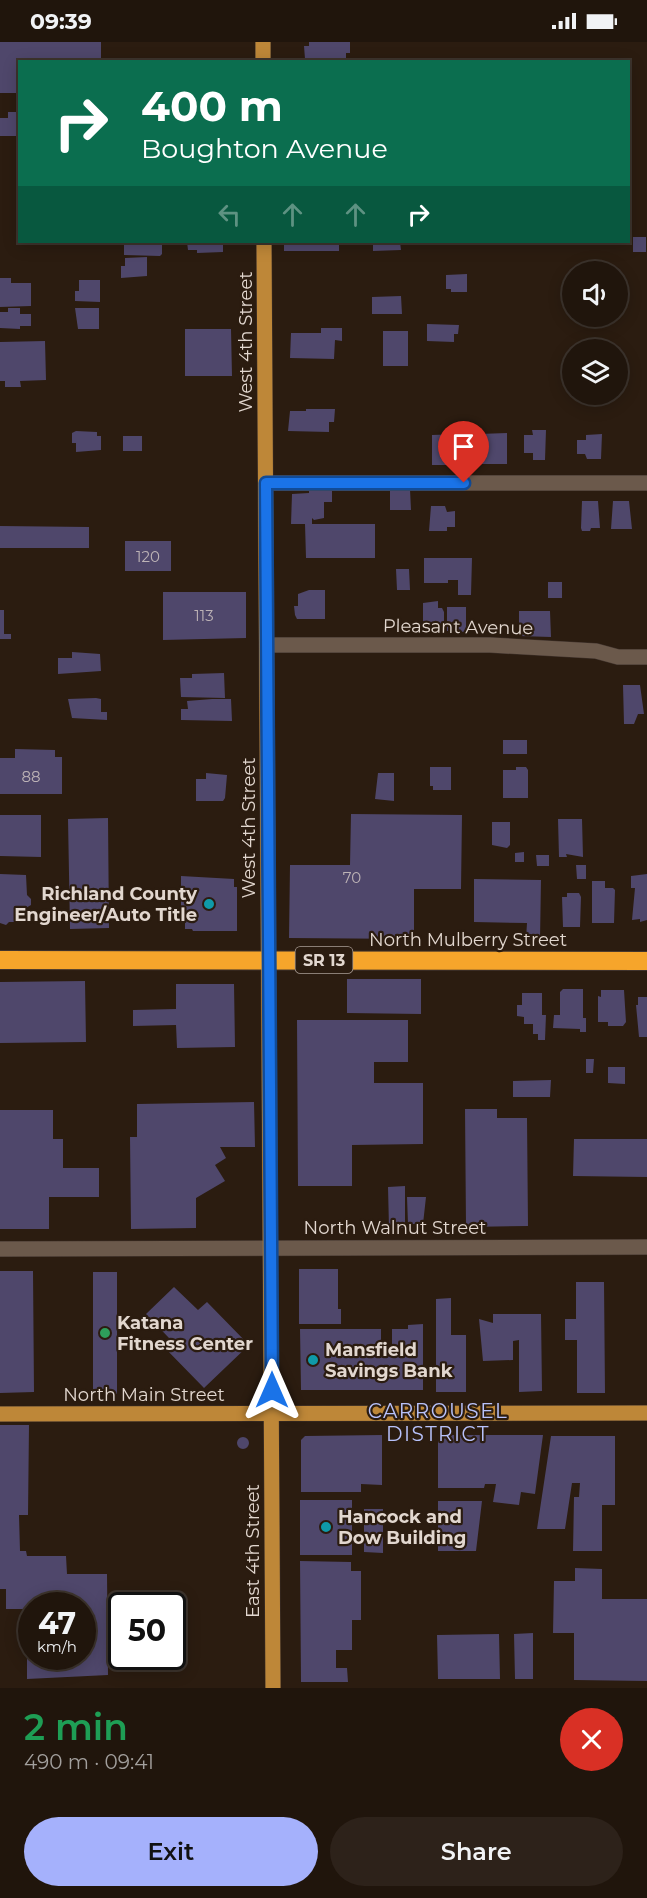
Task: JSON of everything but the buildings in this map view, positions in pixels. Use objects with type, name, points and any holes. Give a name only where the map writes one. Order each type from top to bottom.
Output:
[{"type":"highway","name":"North Mulberry Street","points":[[0,960],[647,961]]},
{"type":"main road","points":[[263,42],[263,60]]},
{"type":"main road","name":"West 4th Street","points":[[264,243],[272,1414]]},
{"type":"main road","name":"North Main Street","points":[[0,1414],[647,1413]]},
{"type":"main road","name":"East 4th Street","points":[[272,1414],[273,1688]]},
{"type":"street","points":[[266,483],[647,483]]},
{"type":"street","name":"Pleasant Avenue","points":[[267,645],[490,645],[596,651],[618,657],[647,657]]},
{"type":"street","name":"North Walnut Street","points":[[0,1249],[647,1247]]},
{"type":"place","name":"Richland County Engineer/Auto Title","points":[[209,904]]},
{"type":"place","name":"Katana Fitness Center","points":[[105,1333]]},
{"type":"place","name":"Mansfield Savings Bank","points":[[313,1360]]},
{"type":"place","name":"Hancock and Dow Building","points":[[326,1527]]},
{"type":"district","name":"CARROUSEL DISTRICT","points":[[438,1422]]},
{"type":"route","points":[[272,1390],[266,483],[464,483]]}]
